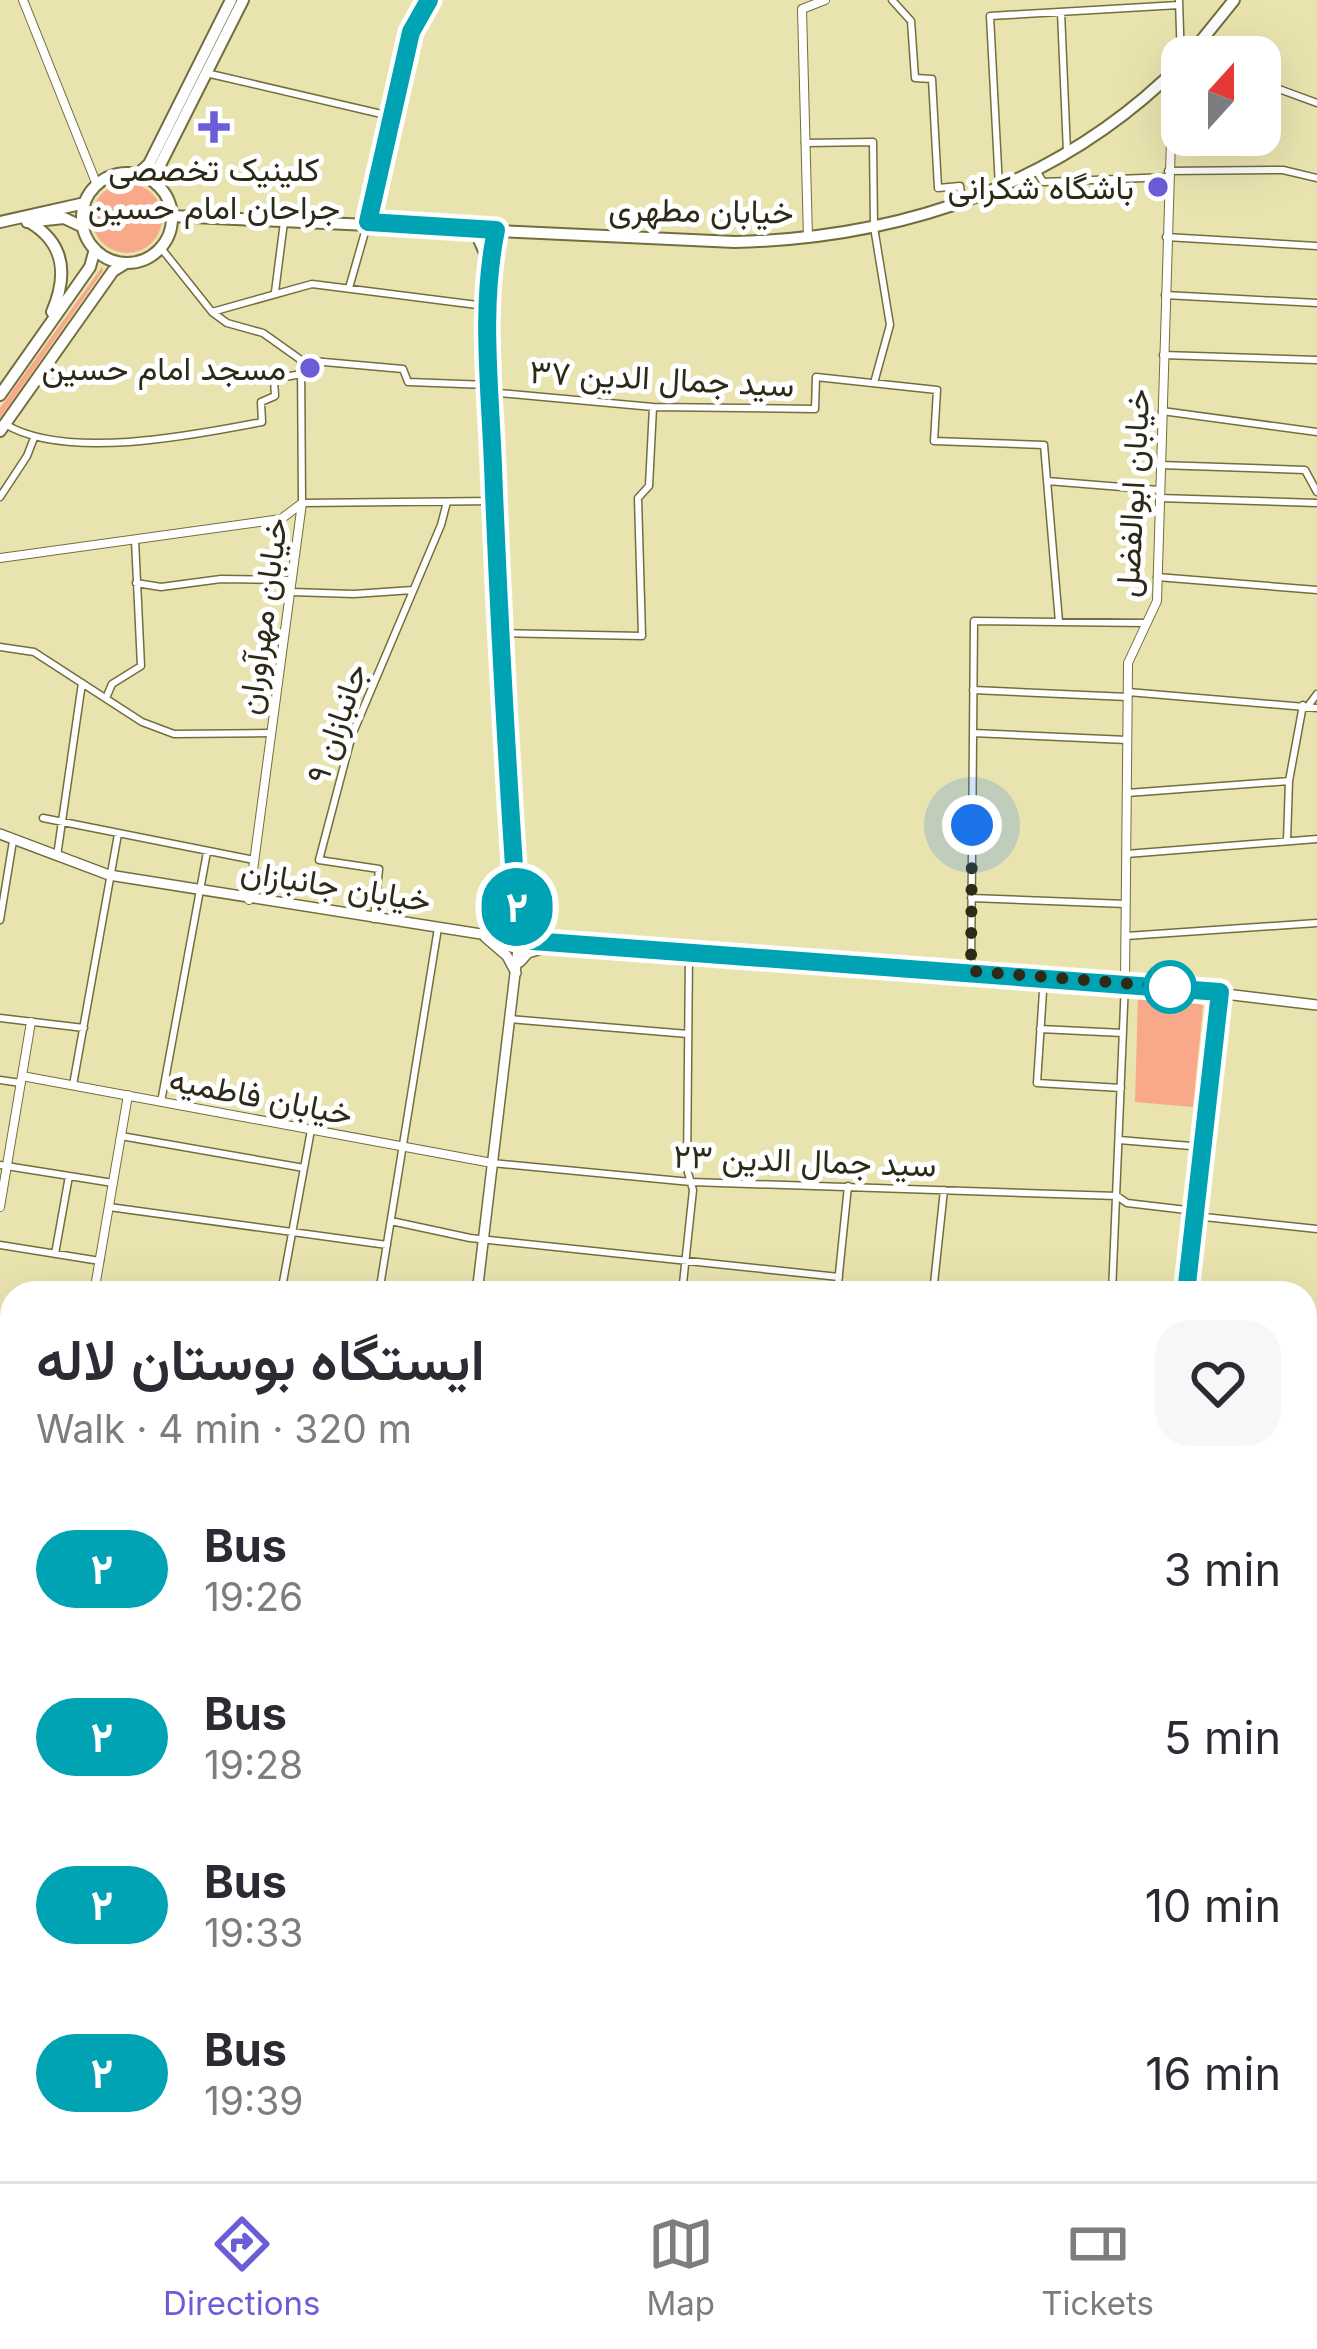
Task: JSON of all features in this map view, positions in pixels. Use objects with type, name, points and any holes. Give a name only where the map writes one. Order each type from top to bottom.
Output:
[{"type":"main road","points":[[137,175],[149,164],[230,0]]},
{"type":"main road","points":[[157,185],[158,169],[243,0]]},
{"type":"main road","name":"خیابان مطهری","points":[[1206,36],[1234,0]]},
{"type":"main road","name":"خیابان مطهری","points":[[493,231],[735,242],[808,238],[874,227],[999,190],[1067,154],[1161,85]]},
{"type":"main road","points":[[3,428],[108,278],[126,263],[147,258],[171,230],[169,201],[157,185],[137,175],[114,176],[97,185],[85,203],[84,227],[95,249],[126,263]]},
{"type":"main road","points":[[6,222],[85,203]]},
{"type":"main road","points":[[172,216],[493,231],[485,306],[488,389],[519,940],[478,1281]]},
{"type":"main road","points":[[6,222],[69,219],[84,227]]},
{"type":"main road","points":[[29,222],[55,241],[61,275],[57,299],[37,342]]},
{"type":"main road","points":[[468,231],[488,260]]},
{"type":"main road","points":[[0,394],[90,267],[95,249]]},
{"type":"main road","name":"خیابان جانبازان","points":[[0,834],[109,875],[519,940],[1125,982],[1317,1006]]},
{"type":"main road","points":[[481,935],[507,956],[516,973]]},
{"type":"main road","points":[[516,973],[528,953],[560,943]]},
{"type":"street","points":[[23,0],[97,185]]},
{"type":"street","points":[[349,289],[411,32],[429,0]]},
{"type":"street","points":[[808,238],[802,9],[825,0]]},
{"type":"street","points":[[892,0],[911,21],[915,78],[932,79],[938,188],[960,186],[962,204]]},
{"type":"street","points":[[1093,0],[1093,10]]},
{"type":"street","points":[[999,190],[990,16],[1179,2],[1183,36]]},
{"type":"street","points":[[1061,12],[1067,154]]},
{"type":"street","points":[[206,74],[390,116]]},
{"type":"street","points":[[1281,90],[1317,103]]},
{"type":"street","points":[[805,143],[873,142],[874,227],[890,325],[874,383],[937,390],[934,441],[1044,446],[1059,622]]},
{"type":"street","name":"خیابان ابوالفضل","points":[[1125,982],[1128,663],[1156,602],[1171,156]]},
{"type":"street","points":[[1036,170],[1042,182],[1282,170],[1317,178]]},
{"type":"street","points":[[274,294],[284,218]]},
{"type":"street","points":[[1166,237],[1317,246]]},
{"type":"street","points":[[160,248],[212,312],[226,323],[263,333],[301,359],[302,503],[494,502]]},
{"type":"street","points":[[90,267],[103,264],[108,278]]},
{"type":"street","points":[[212,312],[312,284],[485,306]]},
{"type":"street","points":[[1165,295],[1317,303]]},
{"type":"street","points":[[1163,355],[1317,360]]},
{"type":"street","name":"سید جمال الدین ۳۷","points":[[301,359],[403,370],[408,382],[653,407],[815,409],[816,377],[874,383]]},
{"type":"street","points":[[3,428],[34,438],[105,442],[184,437],[262,422],[261,402],[275,396],[274,379],[301,374]]},
{"type":"street","points":[[499,633],[642,636],[638,498],[649,486],[653,407]]},
{"type":"street","points":[[1162,411],[1317,432]]},
{"type":"street","points":[[0,497],[18,473],[34,438]]},
{"type":"street","points":[[1160,465],[1305,470],[1317,492]]},
{"type":"street","points":[[1047,481],[1159,494],[1317,503]]},
{"type":"street","name":"جانبازان ۹","points":[[374,919],[380,869],[320,860],[352,736],[447,502]]},
{"type":"street","name":"خیابان مهرآوران","points":[[0,558],[281,519],[302,503]]},
{"type":"street","name":"خیابان مهرآوران","points":[[249,900],[302,503]]},
{"type":"street","points":[[106,698],[112,685],[142,666],[135,539]]},
{"type":"street","points":[[1157,577],[1317,590]]},
{"type":"street","points":[[136,583],[161,587],[221,579],[291,580]]},
{"type":"street","points":[[289,592],[413,590]]},
{"type":"street","points":[[971,971],[974,621],[1146,622]]},
{"type":"street","points":[[0,647],[34,652],[142,722],[173,734],[271,733]]},
{"type":"street","points":[[57,856],[82,683]]},
{"type":"street","points":[[973,690],[1310,706]]},
{"type":"street","points":[[1287,841],[1289,782],[1317,694]]},
{"type":"street","points":[[973,733],[1127,740]]},
{"type":"street","points":[[1127,793],[1289,782]]},
{"type":"street","points":[[43,818],[254,860]]},
{"type":"street","points":[[73,1085],[118,833]]},
{"type":"street","points":[[0,920],[13,838]]},
{"type":"street","points":[[1126,854],[1317,839]]},
{"type":"street","points":[[161,1102],[207,852]]},
{"type":"street","points":[[971,898],[1126,904]]},
{"type":"street","points":[[1126,936],[1317,923]]},
{"type":"street","points":[[382,1281],[438,928]]},
{"type":"street","points":[[684,1281],[693,1190],[687,1169],[689,952]]},
{"type":"street","points":[[1044,976],[1037,1083],[1121,1088]]},
{"type":"street","points":[[1113,1281],[1125,982]]},
{"type":"street","points":[[1187,1281],[1220,992]]},
{"type":"street","points":[[0,1018],[84,1028]]},
{"type":"street","points":[[509,1019],[688,1034]]},
{"type":"street","points":[[0,1207],[3,1166],[31,1022]]},
{"type":"street","points":[[1040,1029],[1123,1034]]},
{"type":"street","points":[[0,1080],[21,1080]]},
{"type":"street","name":"خیابان فاطمیه","points":[[21,1080],[73,1085],[492,1162]]},
{"type":"street","points":[[97,1281],[128,1096]]},
{"type":"street","points":[[283,1281],[311,1130]]},
{"type":"street","points":[[121,1136],[304,1168]]},
{"type":"street","points":[[1119,1140],[1203,1147]]},
{"type":"street","name":"سید جمال الدین ۲۳","points":[[492,1162],[691,1182],[1117,1196],[1127,1203],[1317,1229]]},
{"type":"street","points":[[3,1166],[113,1183]]},
{"type":"street","points":[[55,1254],[69,1176]]},
{"type":"street","points":[[839,1281],[848,1186]]},
{"type":"street","points":[[934,1281],[944,1190]]},
{"type":"street","points":[[109,1207],[387,1246]]},
{"type":"street","points":[[391,1221],[483,1239],[839,1277]]},
{"type":"street","points":[[0,1245],[100,1261]]},
{"type":"shaded area","points":[[127,183],[152,193],[162,218],[152,243],[127,253],[102,243],[92,218],[102,193]]},
{"type":"shaded area","points":[[102,267],[103,271],[0,418],[0,408]]},
{"type":"shaded area","points":[[1138,997],[1197,1001],[1203,1006],[1193,1107],[1135,1102]]},
{"type":"bus line","name":"۲","points":[[429,0],[411,32],[368,222],[496,230],[488,260],[485,306],[496,588],[519,940],[1220,992],[1187,1281]]},
{"type":"place","name":"کلینیک تخصصی جراحان امام حسین","points":[[214,127]]},
{"type":"place","name":"باشگاه شکرانی","points":[[1158,187]]},
{"type":"place","name":"مسجد امام حسین","points":[[310,368]]},
{"type":"route","points":[[972,825],[971,971],[1170,987]]}]
